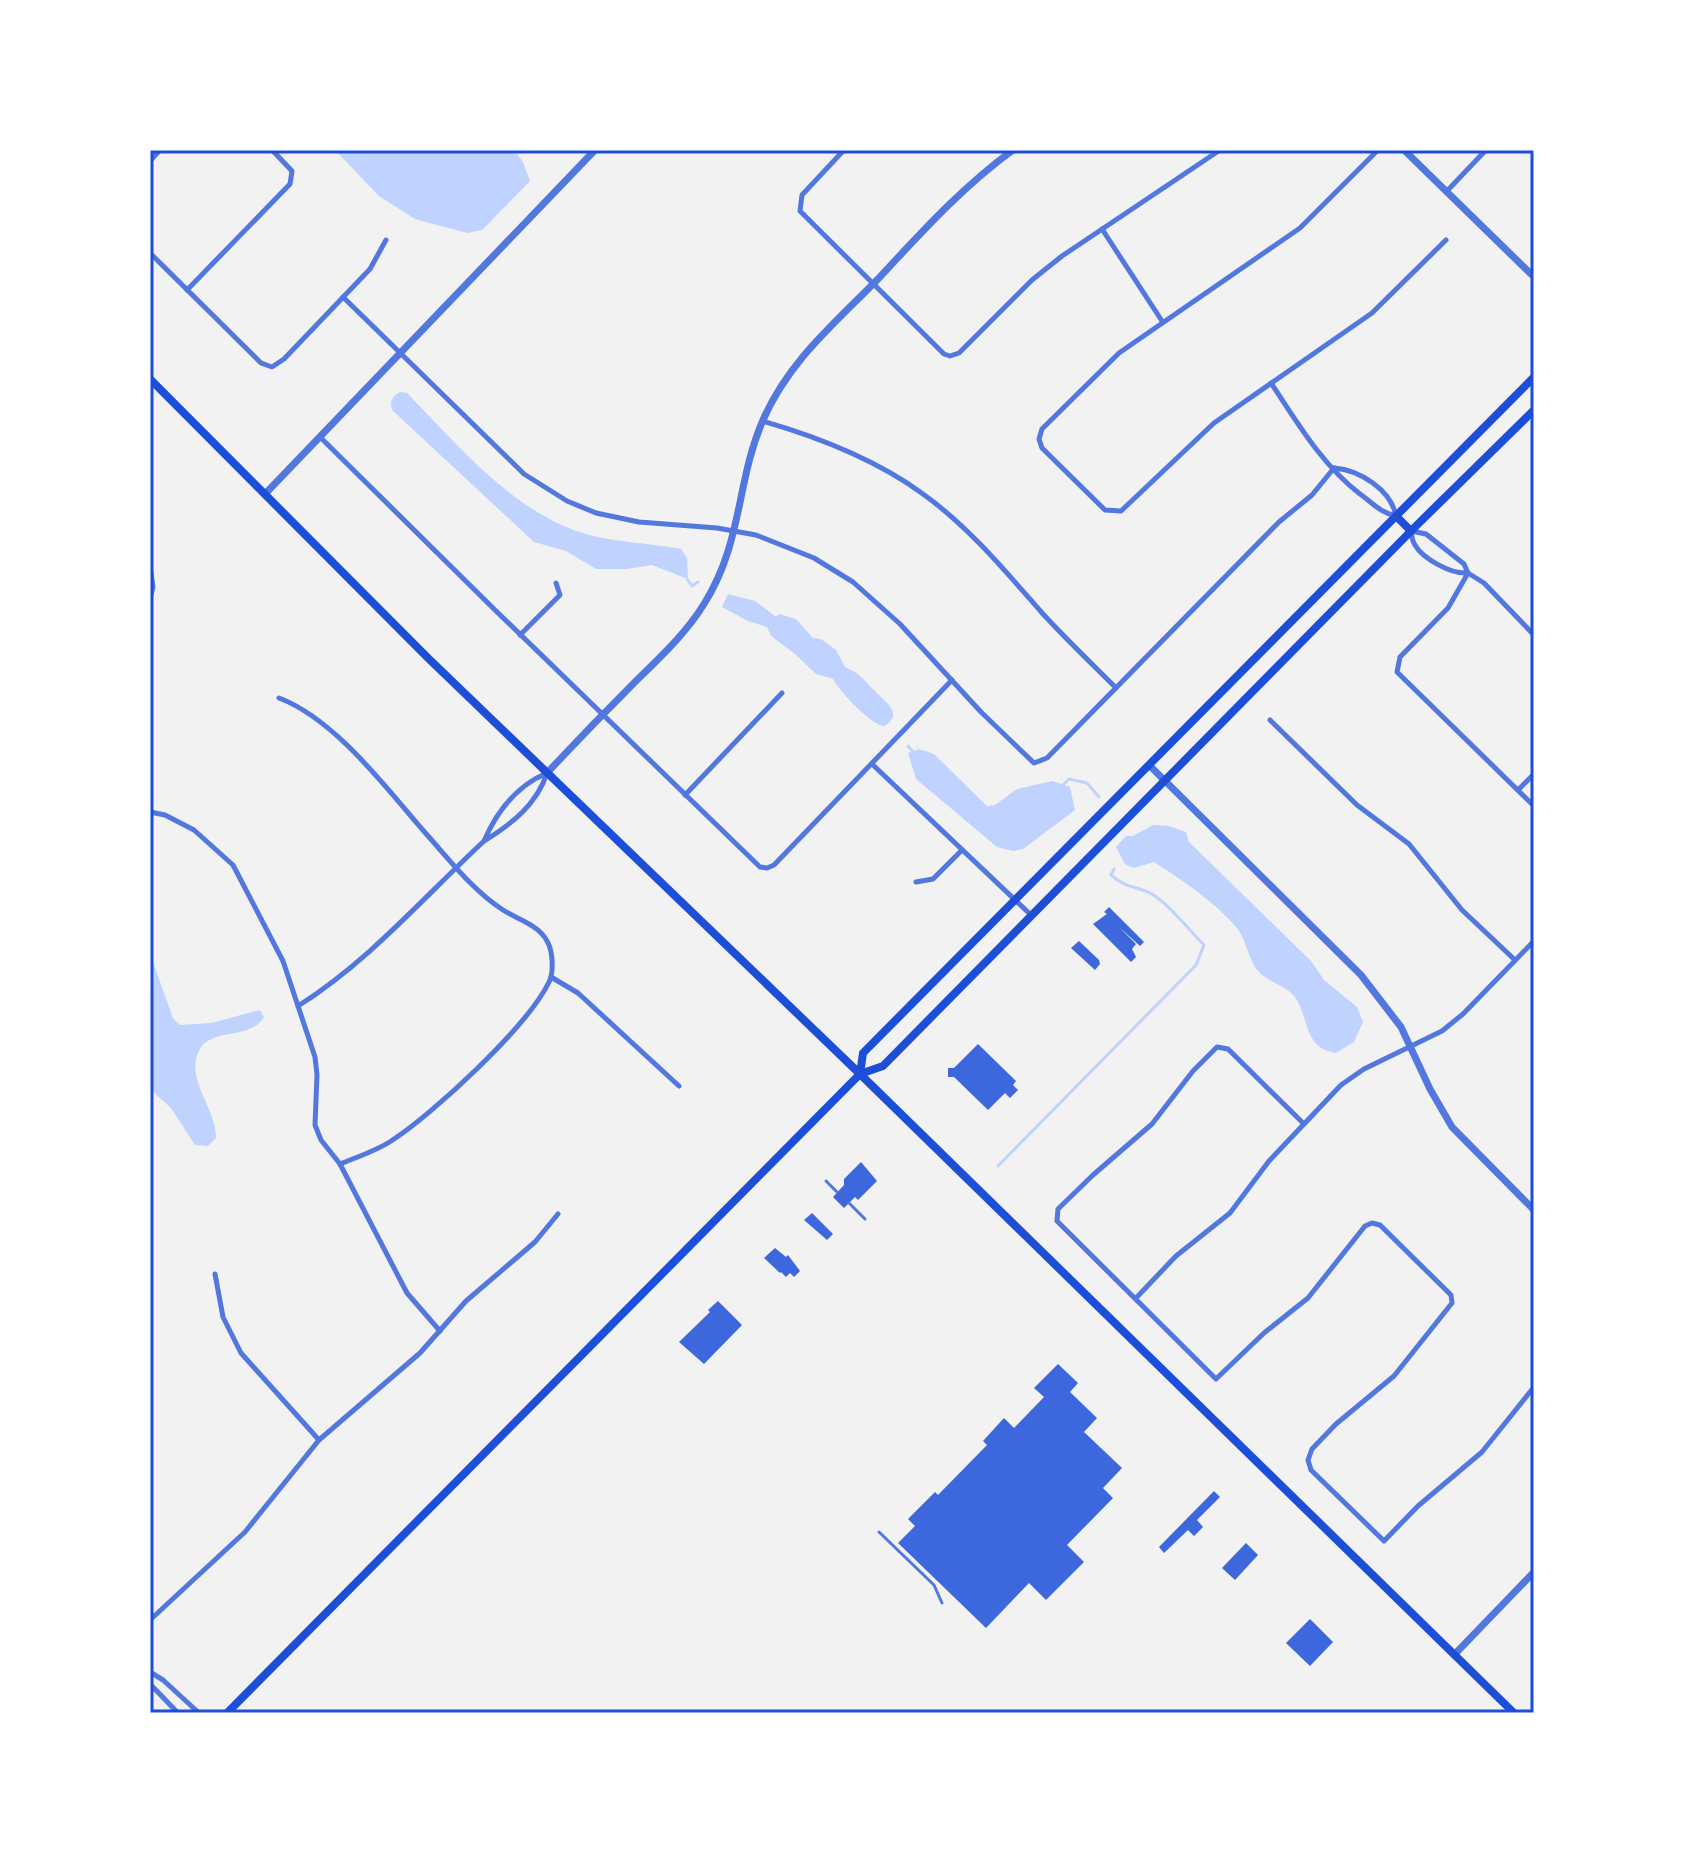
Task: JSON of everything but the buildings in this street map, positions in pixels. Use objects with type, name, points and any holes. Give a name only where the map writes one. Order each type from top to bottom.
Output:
[{"type":"main road","points":[[860,1074],[863,1053],[1534,377]]},
{"type":"main road","points":[[152,384],[547,773],[1514,1713]]},
{"type":"main road","points":[[227,1713],[860,1074],[883,1066],[1534,410]]},
{"type":"main road","points":[[1396,516],[1411,531]]},
{"type":"street","points":[[150,161],[160,150]]},
{"type":"street","points":[[187,290],[285,190],[293,177],[288,165],[272,150]]},
{"type":"street","points":[[265,494],[595,150]]},
{"type":"street","points":[[844,150],[802,195],[799,206],[803,216],[944,354],[956,355],[1032,280],[1062,256],[1220,150]]},
{"type":"street","points":[[484,841],[496,814],[530,780],[547,773],[678,638],[703,606],[721,572],[735,531],[752,451],[762,421],[787,375],[804,353],[965,188],[1013,150]]},
{"type":"street","points":[[1378,150],[1300,228],[1119,353],[1039,434],[1042,448],[1105,510],[1116,512],[1126,508],[1214,423],[1372,313],[1446,240]]},
{"type":"street","points":[[1404,150],[1534,277]]},
{"type":"street","points":[[1446,192],[1486,150]]},
{"type":"street","points":[[1102,229],[1162,321]]},
{"type":"street","points":[[150,253],[261,363],[272,367],[284,359],[370,269],[386,240]]},
{"type":"street","points":[[343,297],[524,474],[567,501],[596,513],[639,522],[756,535],[814,558],[853,582],[900,624],[1031,761],[1038,763],[1047,758],[1279,522],[1312,495],[1334,468]]},
{"type":"street","points":[[1271,383],[1311,444],[1340,479],[1381,513],[1396,516],[1393,501],[1373,484],[1349,469],[1334,468]]},
{"type":"street","points":[[762,421],[833,445],[872,463],[923,494],[967,532],[1116,688]]},
{"type":"street","points":[[320,437],[760,867],[774,865],[952,680]]},
{"type":"street","points":[[1468,573],[1457,574],[1428,557],[1415,546],[1411,531],[1426,534],[1464,564],[1468,573],[1484,583],[1534,635]]},
{"type":"street","points":[[150,566],[153,587],[150,598]]},
{"type":"street","points":[[1468,573],[1448,608],[1400,657],[1397,667],[1400,676],[1534,806]]},
{"type":"street","points":[[520,635],[560,595],[556,583]]},
{"type":"street","points":[[685,795],[782,693]]},
{"type":"street","points":[[279,698],[303,710],[356,755],[475,888],[544,936],[549,944],[551,977],[541,996],[486,1058],[424,1116],[389,1142],[340,1164]]},
{"type":"street","points":[[1270,720],[1357,805],[1409,844],[1462,910],[1515,960]]},
{"type":"street","points":[[872,764],[1032,916]]},
{"type":"street","points":[[1149,765],[1361,975],[1401,1027],[1452,1127],[1534,1210]]},
{"type":"street","points":[[298,1006],[334,983],[370,953],[484,841],[507,827],[541,792],[547,773]]},
{"type":"street","points":[[1518,790],[1534,774]]},
{"type":"street","points":[[150,812],[165,815],[194,830],[233,865],[283,961],[315,1057],[315,1125],[321,1140],[340,1164],[407,1293],[440,1331]]},
{"type":"street","points":[[916,882],[933,879],[962,850]]},
{"type":"street","points":[[1136,1298],[1176,1256],[1230,1213],[1269,1161],[1352,1077],[1442,1031],[1534,941]]},
{"type":"street","points":[[551,977],[578,993],[679,1086]]},
{"type":"street","points":[[1304,1124],[1228,1049],[1217,1047],[1193,1071],[1144,1133],[1058,1209],[1056,1215],[1059,1223],[1216,1379],[1264,1333],[1308,1298],[1368,1224],[1380,1225],[1451,1295],[1452,1303],[1394,1376],[1336,1424],[1309,1454],[1311,1470],[1384,1541],[1418,1506],[1482,1452],[1534,1387]]},
{"type":"street","points":[[150,1620],[245,1532],[319,1440],[420,1353],[466,1301],[535,1242],[558,1214]]},
{"type":"street","points":[[215,1274],[223,1317],[241,1353],[319,1440]]},
{"type":"street","points":[[1454,1655],[1534,1572]]},
{"type":"street","points":[[150,1672],[199,1713]]},
{"type":"street","points":[[150,1684],[178,1713]]},
{"type":"lane","points":[[826,1181],[837,1192]]},
{"type":"lane","points":[[849,1203],[865,1219]]},
{"type":"lane","points":[[879,1532],[934,1585],[942,1603]]},
{"type":"water","points":[[335,150],[514,150],[523,162],[530,181],[482,230],[467,233],[415,219],[379,196]]},
{"type":"water","points":[[400,392],[407,393],[490,476],[537,512],[563,526],[590,535],[681,549],[687,558],[688,579],[652,565],[596,569],[566,551],[534,542],[392,410],[392,399]]},
{"type":"water","points":[[728,594],[755,601],[776,617],[779,614],[796,619],[813,638],[821,639],[836,650],[845,667],[860,676],[888,704],[893,715],[889,722],[884,726],[864,714],[833,679],[816,674],[771,636],[767,627],[722,607]]},
{"type":"water","points":[[919,749],[934,754],[987,806],[995,805],[1017,789],[1052,781],[1070,787],[1075,810],[1023,849],[1013,851],[997,847],[916,779],[908,753]]},
{"type":"water","points":[[1153,825],[1186,832],[1189,842],[1311,961],[1324,980],[1357,1007],[1363,1022],[1354,1042],[1336,1053],[1318,1045],[1312,1039],[1295,997],[1259,972],[1237,928],[1219,909],[1154,862],[1134,868],[1125,864],[1116,847],[1126,836],[1133,836]]},
{"type":"water","points":[[150,954],[173,1018],[180,1025],[211,1023],[260,1010],[264,1017],[250,1029],[213,1038],[200,1049],[195,1071],[212,1116],[216,1138],[208,1146],[195,1145],[171,1108],[150,1089]]},
{"type":"waterway","points":[[687,579],[692,586],[698,582]]},
{"type":"waterway","points":[[908,746],[915,754]]},
{"type":"waterway","points":[[1061,787],[1069,779],[1087,783],[1099,797]]},
{"type":"waterway","points":[[998,1166],[1196,965],[1204,945],[1158,898],[1111,875],[1114,869]]}]
